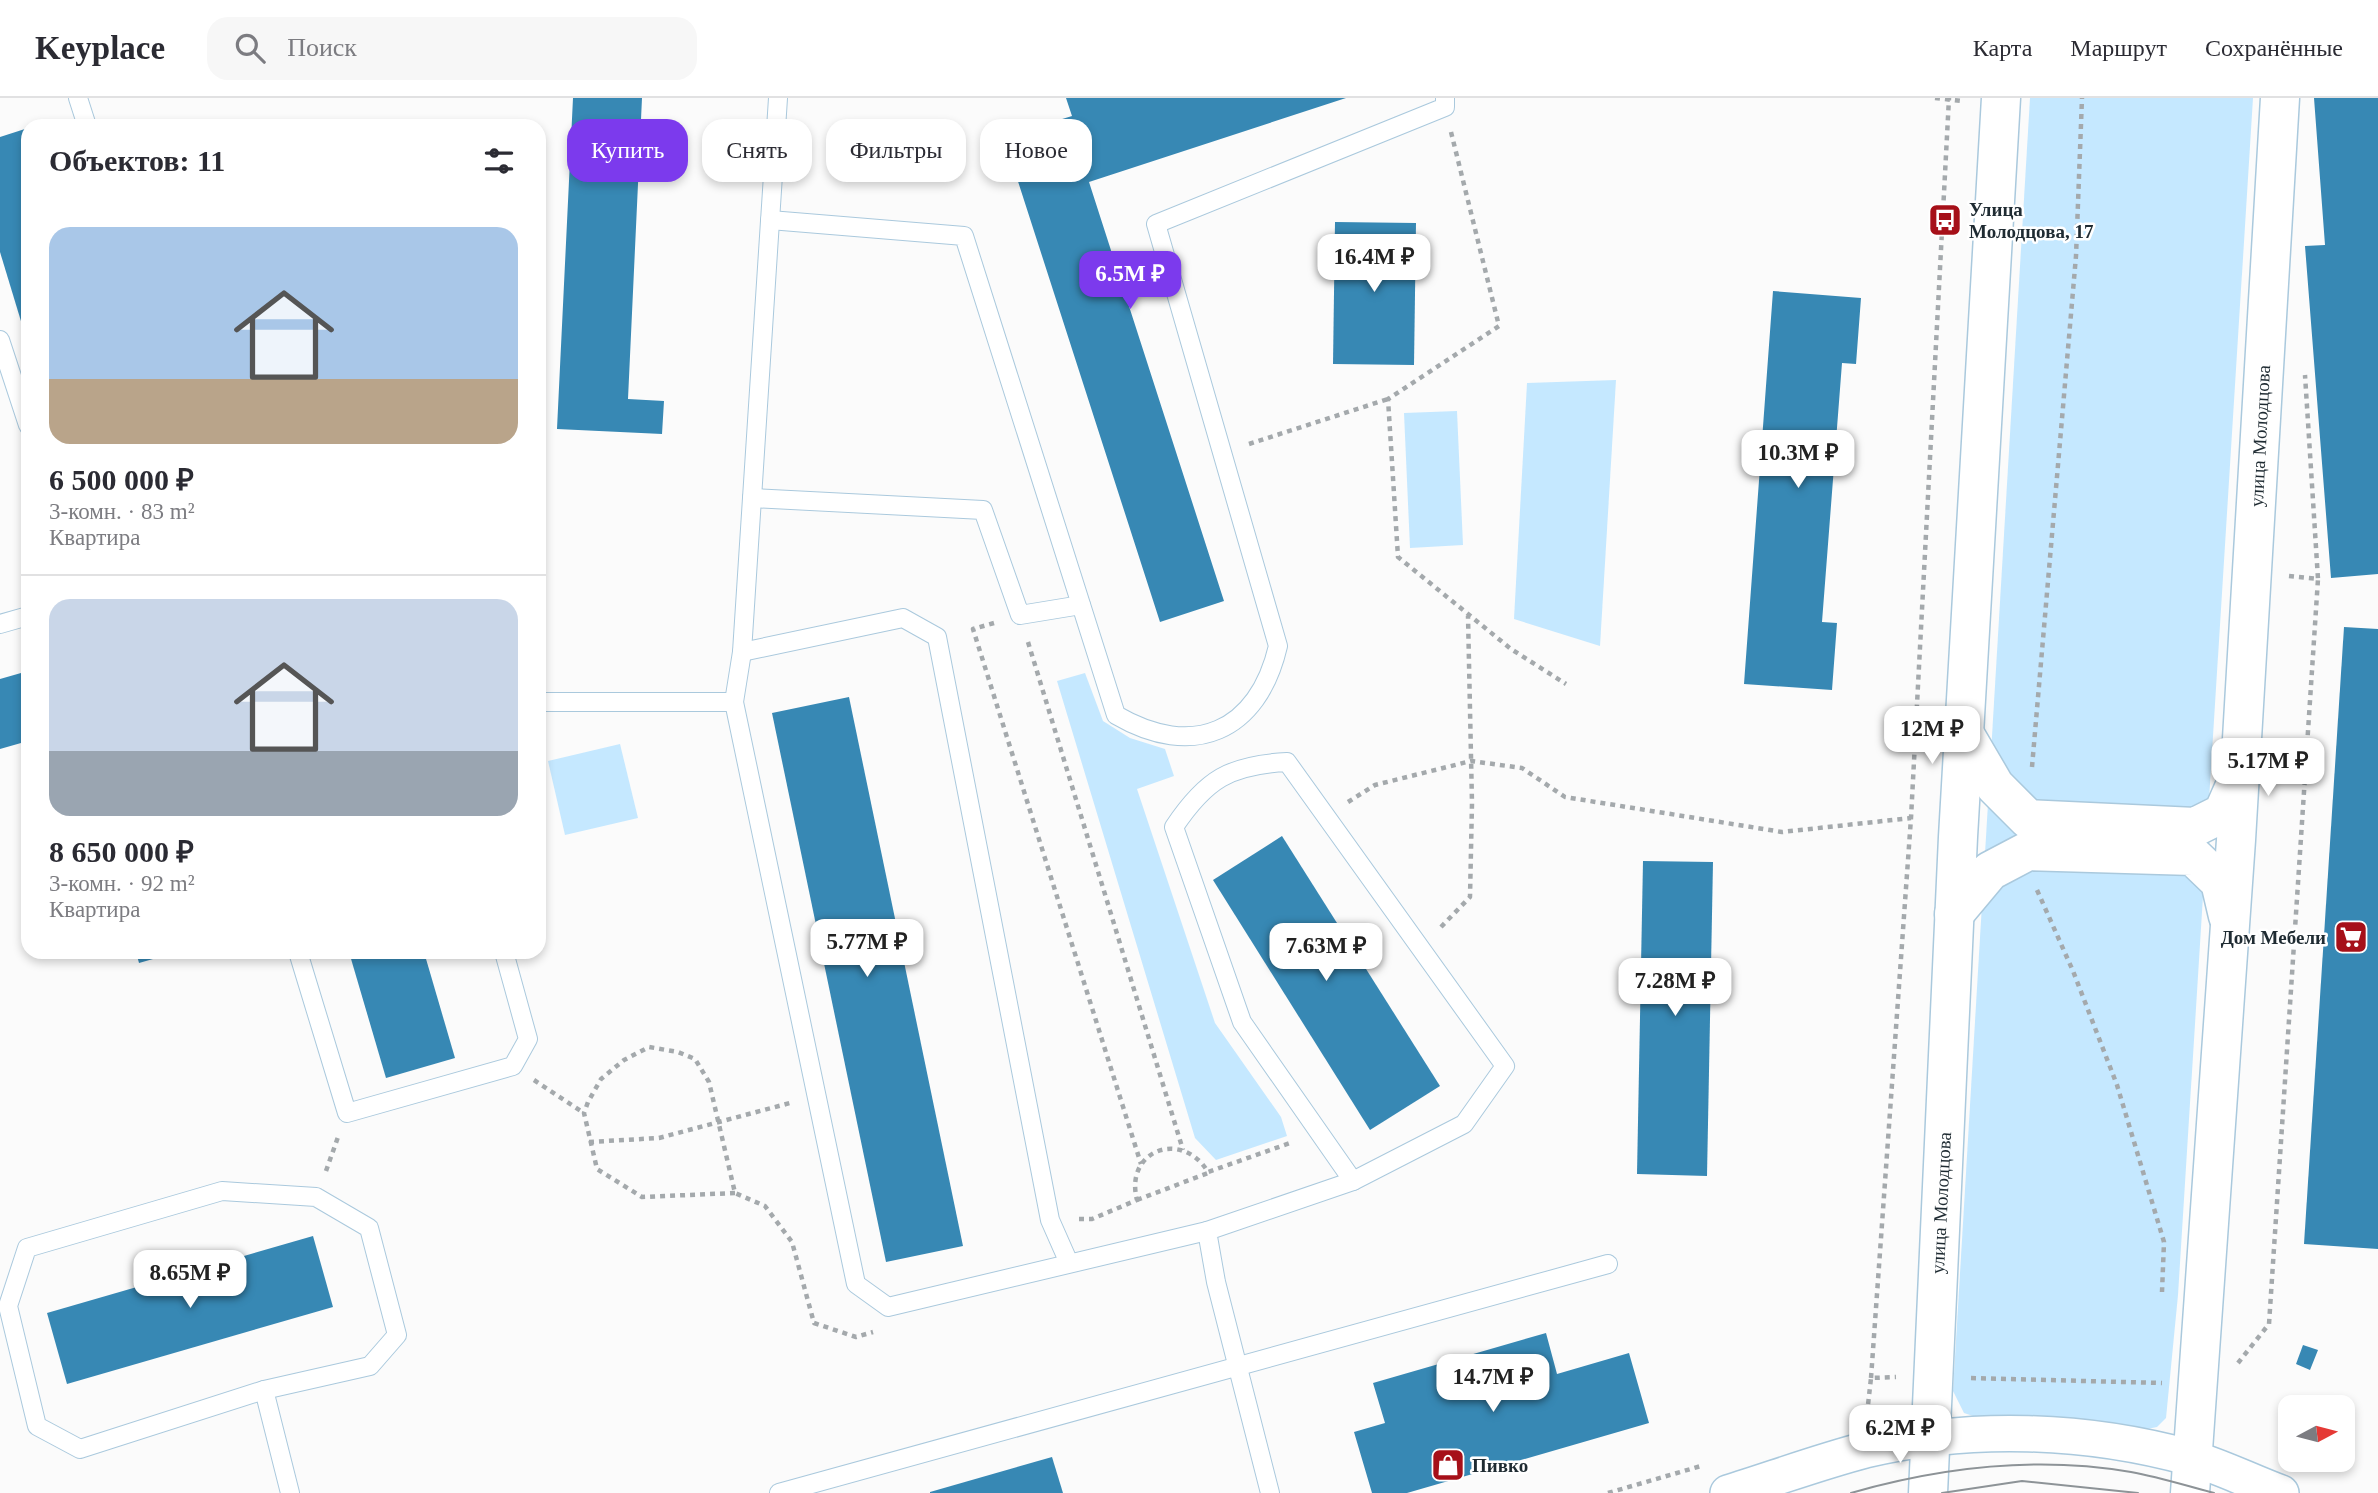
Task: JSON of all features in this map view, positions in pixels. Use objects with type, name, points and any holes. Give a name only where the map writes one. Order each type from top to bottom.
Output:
[{"type":"street","name":"улица Молодцова","points":[[1928,1493],[1954,914],[2001,98]]},
{"type":"street","name":"улица Молодцова","points":[[2192,1476],[2240,775],[2280,98]]},
{"type":"street","points":[[1964,733],[2028,835]]},
{"type":"street","name":"улица Молодцова","points":[[1954,914],[1990,871],[2028,835],[2195,827],[2223,813],[2240,775]]},
{"type":"street","name":"улица Молодцова","points":[[2028,835],[2193,856],[2220,882],[2230,929]]},
{"type":"street","points":[[1728,1493],[1864,1451],[1930,1438],[2065,1435],[2129,1444],[2192,1476],[2281,1493]]},
{"type":"lane","points":[[78,98],[85,119]]},
{"type":"lane","points":[[778,98],[742,652],[734,702],[856,1284],[888,1307],[1207,1231],[1353,1181],[1464,1124],[1505,1066],[1287,762],[1252,764],[1220,776],[1194,798],[1174,827],[1242,1022],[1353,1181]]},
{"type":"lane","points":[[770,220],[964,236],[1116,715],[1142,731],[1173,738],[1203,735],[1232,723],[1256,702],[1271,676],[1279,646],[1156,224],[1445,103]]},
{"type":"lane","points":[[0,340],[21,404]]},
{"type":"lane","points":[[752,498],[983,510],[1020,615],[1080,605]]},
{"type":"lane","points":[[0,624],[21,618]]},
{"type":"lane","points":[[742,652],[903,618],[937,637],[1050,1220],[1069,1263]]},
{"type":"lane","points":[[546,702],[734,702]]},
{"type":"lane","points":[[301,959],[347,1113],[513,1066],[528,1039],[506,959]]},
{"type":"lane","points":[[222,1191],[316,1197],[369,1228],[397,1335],[370,1366],[264,1390],[80,1449],[37,1426],[8,1306],[27,1248],[222,1191]]},
{"type":"lane","points":[[1207,1231],[1270,1493]]},
{"type":"lane","points":[[779,1493],[1608,1264]]},
{"type":"lane","points":[[264,1390],[290,1493]]},
{"type":"path","points":[[1871,1378],[1911,818],[1949,98],[1935,98]]},
{"type":"path","points":[[2082,98],[2076,256],[2028,835],[2032,877],[2073,971],[2117,1085],[2164,1242],[2162,1293]]},
{"type":"path","points":[[1223,452],[1388,399],[1499,326],[1445,103]]},
{"type":"path","points":[[1388,399],[1398,556],[1511,649],[1566,684]]},
{"type":"path","points":[[2230,1374],[2269,1324],[2318,579]]},
{"type":"path","points":[[1141,1164],[973,629],[1020,615],[1184,1150]]},
{"type":"path","points":[[1421,948],[1470,897],[1468,615]]},
{"type":"path","points":[[1326,816],[1375,785],[1471,761],[1522,768],[1565,797],[1782,832],[1911,818]]},
{"type":"path","points":[[735,1193],[709,1082],[695,1059],[678,1052],[649,1047],[624,1060],[601,1079],[584,1113],[597,1169],[642,1197],[735,1193],[765,1206],[792,1242],[814,1323],[856,1338],[891,1326],[888,1307]]},
{"type":"path","points":[[513,1066],[584,1113]]},
{"type":"path","points":[[589,1142],[659,1138],[817,1095]]},
{"type":"path","points":[[316,1197],[347,1113]]},
{"type":"path","points":[[1050,1220],[1092,1219],[1208,1172],[1318,1133]]},
{"type":"path","points":[[1137,1200],[1136,1176],[1141,1164],[1160,1150],[1184,1150],[1202,1162],[1208,1172]]},
{"type":"path","points":[[2160,1370],[2160,1383]]},
{"type":"path","points":[[1968,1378],[2170,1383]]},
{"type":"shaded area","points":[[2030,98],[2253,98],[2178,1295],[2166,1418],[2157,1427],[2142,1430],[1973,1416],[1964,1413],[1953,1391]]},
{"type":"shaded area","points":[[1616,380],[1600,646],[1514,619],[1527,383]]},
{"type":"shaded area","points":[[1457,411],[1463,545],[1410,548],[1404,413]]},
{"type":"shaded area","points":[[1085,673],[1103,721],[1130,738],[1165,749],[1174,776],[1137,789],[1215,1023],[1281,1117],[1287,1136],[1216,1160],[1195,1138],[1057,681]]},
{"type":"shaded area","points":[[620,744],[638,818],[565,835],[548,761]]},
{"type":"building","points":[[573,98],[642,98],[641,119],[572,119]]},
{"type":"building","points":[[1066,98],[1346,98],[1092,181],[1092,119],[1062,119],[1072,116]]},
{"type":"building","points":[[2314,98],[2378,98],[2378,574],[2331,578],[2305,246],[2325,245]]},
{"type":"building","points":[[21,130],[21,321],[0,252],[0,137]]},
{"type":"building","points":[[569,182],[638,182],[628,399],[664,401],[662,434],[557,429]]},
{"type":"building","points":[[1018,182],[1089,182],[1224,601],[1160,622]]},
{"type":"building","points":[[1335,222],[1416,223],[1414,365],[1333,364]]},
{"type":"building","points":[[1773,291],[1861,298],[1856,364],[1842,363],[1822,622],[1837,623],[1832,690],[1744,684]]},
{"type":"building","name":"Дом Мебели","points":[[2344,627],[2378,629],[2378,1249],[2304,1244]]},
{"type":"building","points":[[21,673],[21,743],[0,749],[0,679]]},
{"type":"building","points":[[849,697],[963,1246],[886,1262],[772,713]]},
{"type":"building","points":[[1282,836],[1440,1086],[1370,1130],[1213,880]]},
{"type":"building","points":[[1643,861],[1713,862],[1707,1176],[1637,1174]]},
{"type":"building","points":[[351,959],[426,959],[455,1058],[386,1078]]},
{"type":"building","points":[[313,1236],[333,1307],[67,1384],[47,1313]]},
{"type":"building","points":[[1546,1333],[1557,1374],[1629,1353],[1649,1423],[1407,1493],[1372,1493],[1354,1432],[1385,1423],[1373,1383]]},
{"type":"building","points":[[2303,1345],[2318,1350],[2310,1370],[2296,1364]]},
{"type":"building","points":[[1052,1457],[1063,1493],[930,1493],[930,1492]]},
{"type":"tram line","points":[[1851,1493],[1920,1476],[2025,1465],[2096,1467],[2131,1472],[2214,1493]]},
{"type":"tram line","points":[[1942,1493],[2022,1481],[2138,1493]]},
{"type":"place","name":"Улица Молодцова, 17","points":[[1945,220]]},
{"type":"place","name":"Дом Мебели","points":[[2351,937]]},
{"type":"place","name":"Пивко","points":[[1448,1465]]}]
